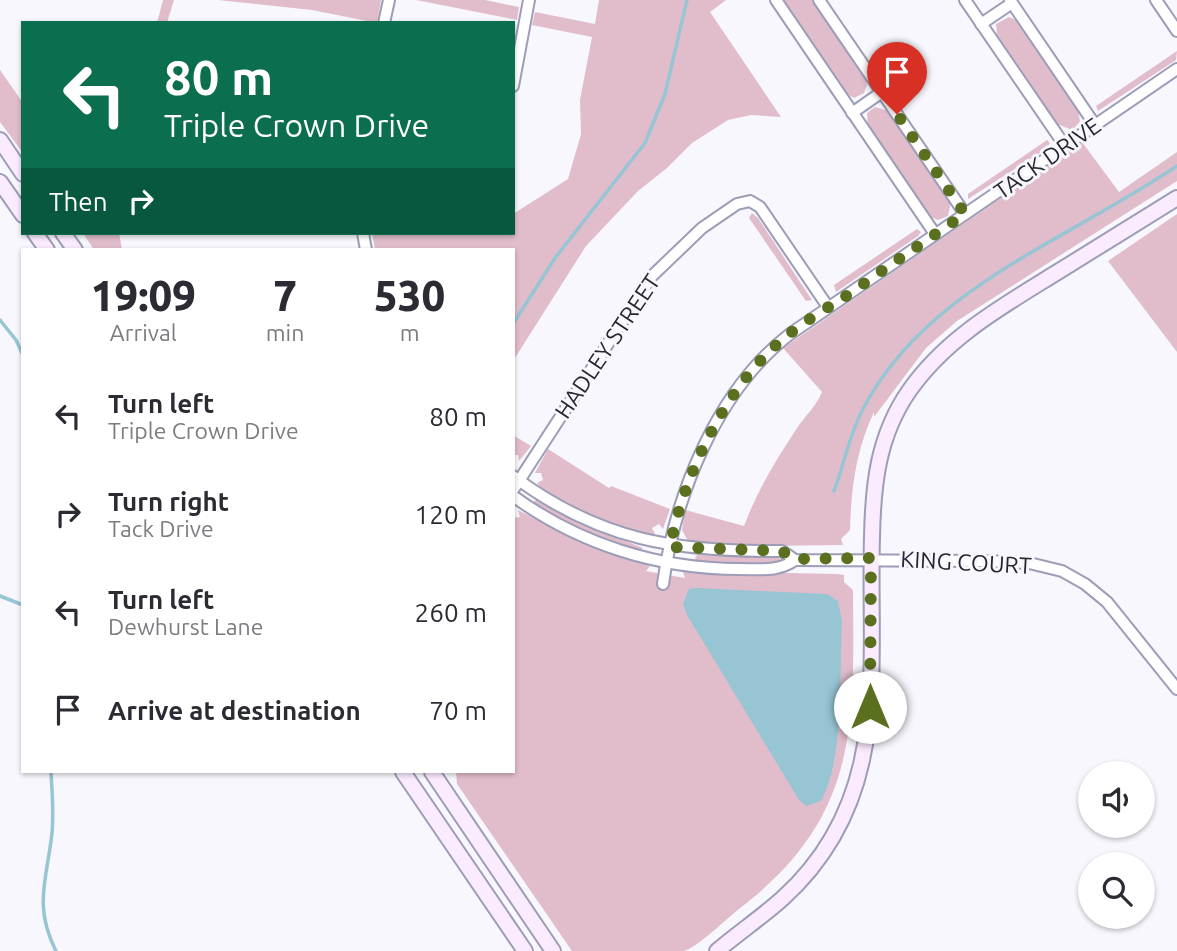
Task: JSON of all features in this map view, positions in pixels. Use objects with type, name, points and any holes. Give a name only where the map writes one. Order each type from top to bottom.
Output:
[{"type":"main road","points":[[0,140],[21,171]]},
{"type":"main road","points":[[0,182],[21,212]]},
{"type":"main road","points":[[717,951],[783,898],[802,877],[828,842],[853,795],[866,751],[870,717],[874,489],[883,442],[908,393],[932,361],[954,340],[989,315],[1177,198]]},
{"type":"main road","points":[[404,773],[525,951]]},
{"type":"main road","points":[[433,773],[553,951]]},
{"type":"street","points":[[384,21],[389,0]]},
{"type":"street","points":[[515,75],[529,0]]},
{"type":"street","points":[[776,0],[935,234]]},
{"type":"street","points":[[819,0],[965,214]]},
{"type":"street","points":[[965,0],[1065,146]]},
{"type":"street","points":[[1156,0],[1177,31]]},
{"type":"street","points":[[981,24],[1011,1],[1095,125]]},
{"type":"street","name":"TACK DRIVE","points":[[663,584],[677,512],[691,472],[738,392],[773,348],[828,307],[1177,69]]},
{"type":"street","points":[[852,113],[882,92]]},
{"type":"street","name":"HADLEY STREET","points":[[515,482],[629,308],[660,267],[718,217],[740,202],[751,196],[828,307]]},
{"type":"street","points":[[515,482],[582,517],[616,531],[670,547],[782,551],[795,559],[783,569],[710,568],[666,562],[593,541],[552,522],[515,497]]},
{"type":"street","name":"KING COURT","points":[[795,559],[1012,562],[1062,571],[1107,601],[1177,689]]},
{"type":"shaded area","points":[[163,0],[174,0],[168,21],[158,21]]},
{"type":"shaded area","points":[[218,0],[381,0],[377,21],[312,10]]},
{"type":"shaded area","points":[[416,0],[485,0],[519,7],[517,20]]},
{"type":"shaded area","points":[[599,0],[726,0],[710,12],[781,117],[751,115],[728,120],[692,143],[638,191],[586,246],[515,358],[515,248],[375,248],[372,235],[515,235],[515,213],[568,179],[581,134],[580,100],[592,37],[532,25],[535,12],[595,24]]},
{"type":"shaded area","points":[[783,0],[812,0],[865,78],[867,85],[864,93],[854,98],[845,93]]},
{"type":"shaded area","points":[[1009,17],[1016,20],[1078,110],[1080,122],[1072,130],[1057,124],[997,36],[996,24]]},
{"type":"shaded area","points":[[1177,51],[1176,60],[1098,111],[1096,106]]},
{"type":"shaded area","points":[[0,70],[21,100],[21,150],[0,122]]},
{"type":"shaded area","points":[[875,107],[889,111],[951,202],[948,216],[938,220],[929,216],[868,127],[867,113]]},
{"type":"shaded area","points":[[1047,140],[1050,143],[1046,149],[968,199],[968,194]]},
{"type":"shaded area","points":[[1082,142],[1119,192],[1177,152],[1177,181],[957,321],[926,348],[874,417],[874,412],[868,426],[856,470],[850,530],[841,539],[843,545],[756,546],[688,541],[682,530],[685,510],[744,526],[774,464],[820,397],[822,392],[783,348]]},
{"type":"shaded area","points":[[752,213],[758,218],[812,300],[806,301],[749,218]]},
{"type":"shaded area","points":[[1177,214],[1177,352],[1108,261]]},
{"type":"shaded area","points":[[917,229],[921,232],[918,236],[836,292],[834,285]]},
{"type":"shaded area","points":[[84,235],[119,235],[122,248],[93,248]]},
{"type":"shaded area","points":[[515,436],[531,446],[519,461],[518,455],[515,455]]},
{"type":"shaded area","points":[[548,449],[609,488],[611,486],[670,509],[663,529],[659,524],[652,528],[655,534],[644,534],[611,525],[575,509],[545,491],[537,483],[543,480],[541,473],[535,473]]},
{"type":"shaded area","points":[[539,499],[588,526],[643,548],[640,551],[626,547],[574,526],[536,507],[534,501]]},
{"type":"shaded area","points":[[518,510],[584,543],[650,566],[646,571],[685,578],[683,572],[686,571],[837,574],[844,575],[844,582],[853,590],[849,727],[841,766],[828,804],[808,840],[778,874],[704,939],[684,951],[572,951],[457,784],[456,773],[515,773],[515,518],[520,517]]},
{"type":"shaded area","points":[[697,555],[779,557],[781,561],[778,564],[698,562],[695,558]]},
{"type":"water","points":[[689,589],[827,594],[838,601],[842,621],[837,738],[829,783],[821,801],[806,806],[799,800],[687,615],[683,604]]},
{"type":"waterway","points":[[515,321],[555,258],[645,143],[665,94],[687,0]]},
{"type":"waterway","points":[[834,491],[862,411],[889,368],[922,332],[960,299],[1002,270],[1177,166]]},
{"type":"waterway","points":[[0,320],[21,351]]},
{"type":"waterway","points":[[0,596],[21,604]]},
{"type":"waterway","points":[[51,773],[53,825],[43,906],[49,935],[56,951]]},
{"type":"route","points":[[870,707],[871,558],[795,559],[782,551],[717,551],[670,547],[677,512],[691,472],[724,414],[760,361],[790,334],[965,214],[897,114]]}]
